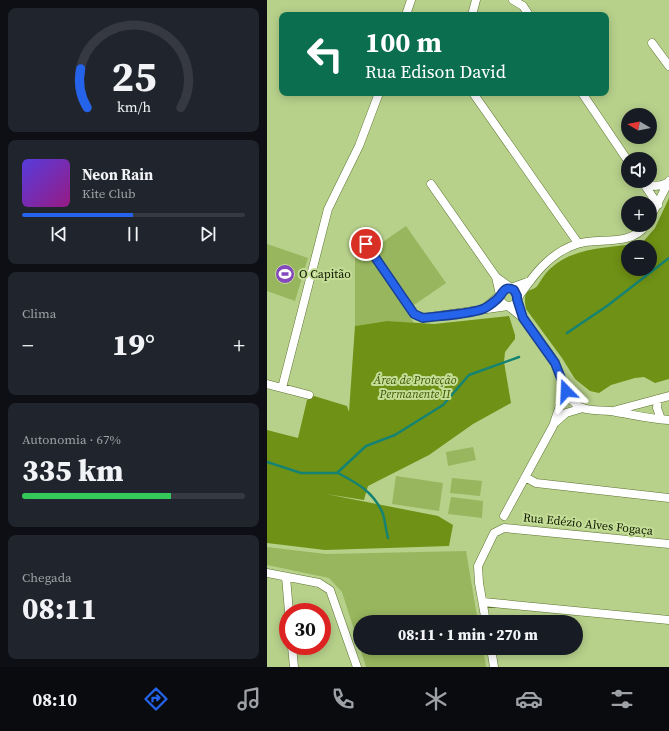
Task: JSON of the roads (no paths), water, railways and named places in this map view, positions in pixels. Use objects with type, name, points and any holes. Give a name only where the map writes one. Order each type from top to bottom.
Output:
[{"type":"street","points":[[407,12],[411,0]]},
{"type":"street","points":[[473,12],[476,0]]},
{"type":"street","points":[[513,0],[523,6],[527,12]]},
{"type":"street","points":[[652,43],[669,66]]},
{"type":"street","points":[[282,388],[328,209],[359,146],[378,96]]},
{"type":"street","points":[[475,96],[578,243]]},
{"type":"street","points":[[584,96],[622,152]]},
{"type":"street","points":[[657,187],[663,186],[669,182]]},
{"type":"street","points":[[658,205],[669,182]]},
{"type":"street","points":[[431,184],[495,277],[503,303],[523,318],[555,363],[571,400]]},
{"type":"street","points":[[647,188],[658,205]]},
{"type":"street","points":[[366,244],[414,314],[423,318],[473,312],[485,308],[508,306],[513,304],[546,262],[561,250],[578,243],[625,238],[637,232]]},
{"type":"street","points":[[495,277],[516,292],[523,318]]},
{"type":"street","points":[[485,308],[500,295],[504,289],[530,281]]},
{"type":"street","points":[[504,516],[553,426],[561,402],[563,382]]},
{"type":"street","points":[[267,384],[309,395]]},
{"type":"street","points":[[612,411],[669,396]]},
{"type":"street","points":[[561,402],[565,398],[583,408]]},
{"type":"street","points":[[658,399],[657,408],[665,420]]},
{"type":"street","points":[[553,426],[566,413],[583,408],[612,411],[665,420]]},
{"type":"street","points":[[525,477],[536,483],[669,498]]},
{"type":"street","name":"Rua Edézio Alves Fogaça","points":[[483,602],[479,583],[478,566],[494,533],[505,528],[669,544]]},
{"type":"street","points":[[267,574],[319,583],[330,590],[357,667]]},
{"type":"street","points":[[286,577],[288,603]]},
{"type":"street","points":[[485,615],[483,602],[669,620]]},
{"type":"street","points":[[293,655],[294,667]]},
{"type":"street","points":[[492,655],[494,667]]},
{"type":"waterway","points":[[567,333],[607,306],[669,258]]},
{"type":"waterway","points":[[267,462],[301,473],[337,473],[366,446],[395,435],[443,405],[469,375],[519,357]]},
{"type":"waterway","points":[[338,473],[364,489],[375,500],[383,514],[388,538]]},
{"type":"place","name":"O Capitão","points":[[285,274]]},
{"type":"park label","name":"Área de Proteção Permanente II","points":[[415,387]]}]
